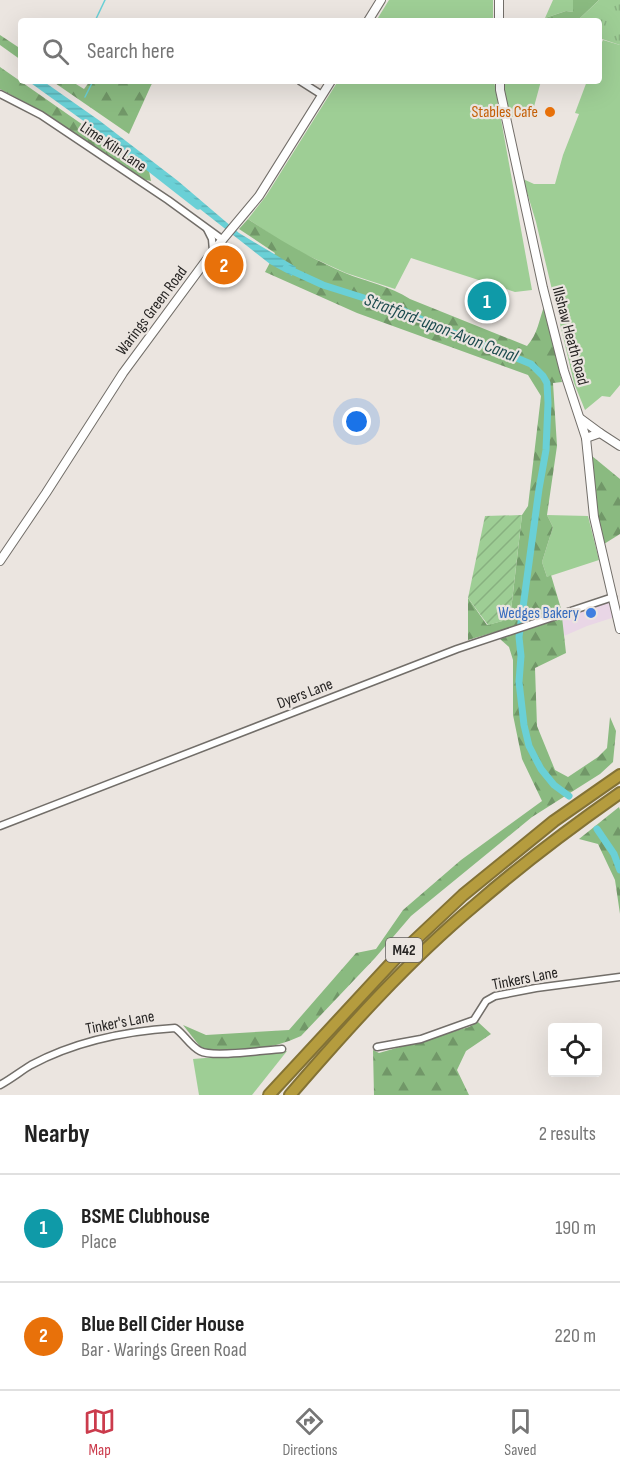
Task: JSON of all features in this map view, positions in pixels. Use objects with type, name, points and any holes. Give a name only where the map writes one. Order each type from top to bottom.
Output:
[{"type":"highway","name":"M42","points":[[269,1095],[395,959],[464,895],[554,821],[620,775]]},
{"type":"highway","name":"M42","points":[[290,1095],[389,986],[474,905],[568,830],[620,793]]},
{"type":"street","points":[[370,18],[381,0]]},
{"type":"street","points":[[499,0],[499,18]]},
{"type":"street","points":[[305,84],[322,94]]},
{"type":"street","name":"Warings Green Road","points":[[0,561],[123,373],[213,251],[259,196],[329,84]]},
{"type":"street","name":"Illshaw Heath Road","points":[[501,84],[543,288],[566,380],[586,438],[594,517],[617,594],[620,629]]},
{"type":"street","name":"Lime Kiln Lane","points":[[0,94],[41,115],[168,200],[207,229],[225,237]]},
{"type":"street","points":[[207,229],[212,239],[213,251]]},
{"type":"street","points":[[581,419],[620,446]]},
{"type":"street","points":[[586,438],[600,433]]},
{"type":"street","name":"Dyers Lane","points":[[0,826],[457,649],[534,625],[617,594]]},
{"type":"street","name":"Tinkers Lane","points":[[377,1047],[421,1039],[474,1020],[486,1001],[495,996],[620,977]]},
{"type":"street","name":"Tinker's Lane","points":[[0,1085],[32,1064],[88,1041],[162,1029],[175,1028],[197,1049],[206,1053],[282,1049]]},
{"type":"shaded area","points":[[611,599],[615,617],[564,636],[562,617]]},
{"type":"green space","points":[[389,0],[493,0],[493,18],[378,18]]},
{"type":"green space","points":[[553,0],[573,0],[573,12],[566,11],[545,18]]},
{"type":"green space","points":[[573,0],[599,0],[580,18],[545,18],[566,11],[573,12]]},
{"type":"green space","points":[[599,0],[620,0],[620,45],[602,39],[602,18],[580,18]]},
{"type":"green space","points":[[0,35],[18,47],[18,58],[0,45]]},
{"type":"green space","points":[[603,40],[620,45],[620,385],[610,397],[602,396],[585,410],[574,383],[536,222],[523,179],[534,184],[555,184],[563,155],[579,114],[575,113],[586,84],[602,84]]},
{"type":"green space","points":[[0,67],[18,80],[18,84],[24,84],[149,171],[151,181],[142,179],[45,113],[0,89]]},
{"type":"green space","points":[[56,84],[76,84],[84,89],[88,84],[152,84],[129,134]]},
{"type":"green space","points":[[336,84],[495,84],[532,290],[515,292],[411,258],[395,289],[346,273],[289,247],[248,219],[266,196]]},
{"type":"green space","points":[[504,84],[540,84],[532,114],[511,117],[506,102]]},
{"type":"green space","points":[[248,219],[295,248],[332,267],[527,346],[536,331],[545,304],[562,382],[553,383],[557,446],[547,515],[553,527],[542,562],[547,577],[551,575],[562,612],[468,640],[468,598],[487,625],[510,619],[522,515],[528,506],[541,396],[528,375],[357,313],[265,272],[275,253],[239,229]]},
{"type":"green space","points":[[592,456],[620,479],[620,534],[604,544],[598,517]]},
{"type":"green space","points":[[522,515],[510,619],[488,625],[468,598],[485,516]]},
{"type":"green space","points":[[547,515],[588,516],[599,560],[547,577],[542,562],[553,527]]},
{"type":"green space","points":[[562,617],[566,653],[535,668],[537,726],[555,770],[568,777],[598,757],[607,748],[610,717],[616,731],[613,762],[600,774],[532,817],[411,916],[375,958],[301,1036],[277,1045],[252,1050],[202,1049],[183,1025],[206,1035],[289,1030],[356,953],[376,949],[403,910],[461,860],[542,801],[522,759],[513,715],[513,660],[509,647],[500,639]]},
{"type":"green space","points":[[619,807],[620,914],[615,880],[598,844],[579,839]]},
{"type":"green space","points":[[478,1022],[491,1034],[466,1051],[457,1070],[469,1095],[374,1095],[373,1050],[379,1053],[469,1027]]},
{"type":"green space","points":[[287,1051],[252,1095],[199,1095],[193,1059]]},
{"type":"water","points":[[32,84],[47,84],[100,121],[178,181],[239,233],[296,267],[292,276],[270,264],[135,158]]},
{"type":"waterway","points":[[96,18],[105,0]]},
{"type":"waterway","points":[[85,97],[92,84]]},
{"type":"waterway","name":"Stratford-upon-Avon Canal","points":[[129,152],[198,206]]},
{"type":"waterway","name":"Stratford-upon-Avon Canal","points":[[286,268],[323,285],[402,310],[428,323],[531,364],[547,383],[546,450],[519,637],[521,656],[519,682],[529,746],[541,769],[554,785],[569,796]]},
{"type":"waterway","name":"Stratford-upon-Avon Canal","points":[[597,829],[614,854],[620,870]]},
{"type":"place","name":"Stables Cafe","points":[[550,112]]},
{"type":"place","name":"Blue Bell Cider House","points":[[224,265]]},
{"type":"place","name":"BSME Clubhouse","points":[[487,301]]},
{"type":"place","name":"Wedges Bakery","points":[[591,613]]}]
